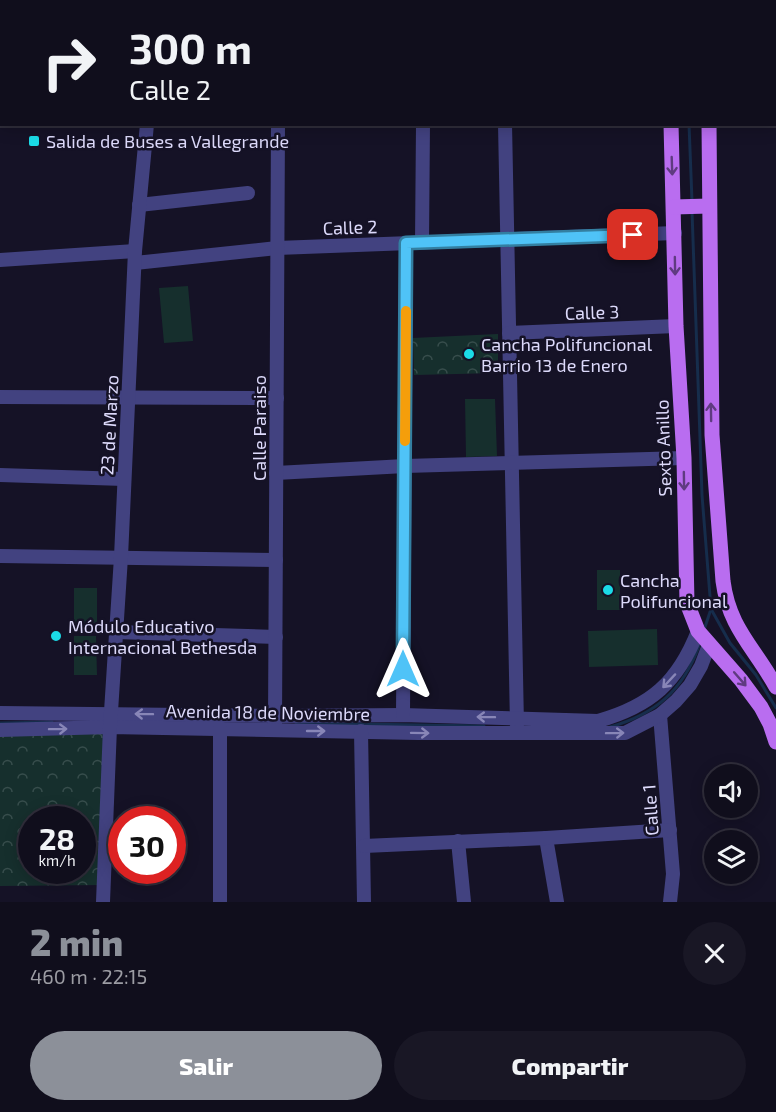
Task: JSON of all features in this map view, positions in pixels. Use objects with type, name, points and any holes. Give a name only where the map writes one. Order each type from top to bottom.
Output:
[{"type":"main road","name":"Sexto Anillo","points":[[672,126],[692,207],[725,599],[734,624],[776,687]]},
{"type":"main road","name":"Sexto Anillo","points":[[709,126],[692,207],[675,233],[676,326],[684,458],[687,603],[698,631],[752,694],[770,724],[776,742]]},
{"type":"street","name":"23 de Marzo","points":[[103,902],[135,257],[147,126]]},
{"type":"street","name":"Calle Paraiso","points":[[275,723],[278,126]]},
{"type":"street","points":[[422,242],[423,126]]},
{"type":"street","points":[[505,126],[517,725]]},
{"type":"street","points":[[139,205],[248,193]]},
{"type":"street","name":"Calle 2","points":[[0,260],[135,257],[277,248],[675,233]]},
{"type":"street","points":[[403,714],[406,243]]},
{"type":"street","name":"Calle 3","points":[[509,333],[676,326]]},
{"type":"street","points":[[0,397],[277,398]]},
{"type":"street","points":[[276,473],[513,462],[684,458]]},
{"type":"street","points":[[0,475],[124,479]]},
{"type":"street","points":[[0,556],[276,560]]},
{"type":"street","name":"Avenida 18 de Noviembre","points":[[0,730],[111,720],[275,723],[361,731],[598,721],[642,704],[661,690],[677,673],[698,631]]},
{"type":"street","points":[[116,632],[276,637]]},
{"type":"street","name":"Avenida 18 de Noviembre","points":[[0,714],[220,728],[403,714],[624,733],[660,715],[676,701],[690,685],[709,645]]},
{"type":"street","name":"Calle 1","points":[[660,715],[673,874],[670,902]]},
{"type":"street","points":[[220,728],[220,902]]},
{"type":"street","points":[[361,731],[364,902]]},
{"type":"street","points":[[364,846],[670,830]]},
{"type":"street","points":[[546,838],[557,902]]},
{"type":"street","points":[[458,841],[464,902]]},
{"type":"green space","points":[[188,286],[193,341],[164,343],[159,288]]},
{"type":"green space","points":[[498,334],[498,373],[414,375],[413,338]]},
{"type":"green space","points":[[465,399],[495,399],[497,456],[466,457]]},
{"type":"green space","name":"Cancha Polifuncional","points":[[597,570],[620,570],[620,610],[597,610]]},
{"type":"green space","points":[[74,588],[97,588],[97,627],[74,627]]},
{"type":"green space","points":[[657,629],[658,665],[589,667],[588,631]]},
{"type":"green space","points":[[74,636],[96,636],[97,675],[74,675]]},
{"type":"green space","points":[[106,725],[103,885],[0,886],[0,729]]},
{"type":"waterway","points":[[689,126],[692,201]]},
{"type":"waterway","points":[[692,211],[702,495],[711,609],[730,643],[756,675],[776,708]]},
{"type":"waterway","points":[[705,627],[711,609]]},
{"type":"waterway","points":[[610,727],[641,715],[666,698],[685,675],[699,646]]},
{"type":"waterway","points":[[0,723],[52,722]]},
{"type":"waterway","points":[[296,723],[484,726]]},
{"type":"slow traffic","points":[[405,441],[406,311]]},
{"type":"place","name":"Salida de Buses a Vallegrande","points":[[34,141]]},
{"type":"place","name":"Cancha Polifuncional Barrio 13 de Enero","points":[[469,354]]},
{"type":"place","name":"Cancha Polifuncional","points":[[608,590]]},
{"type":"place","name":"Módulo Educativo Internacional Bethesda","points":[[56,636]]},
{"type":"route","points":[[403,669],[406,243],[633,235]]}]
